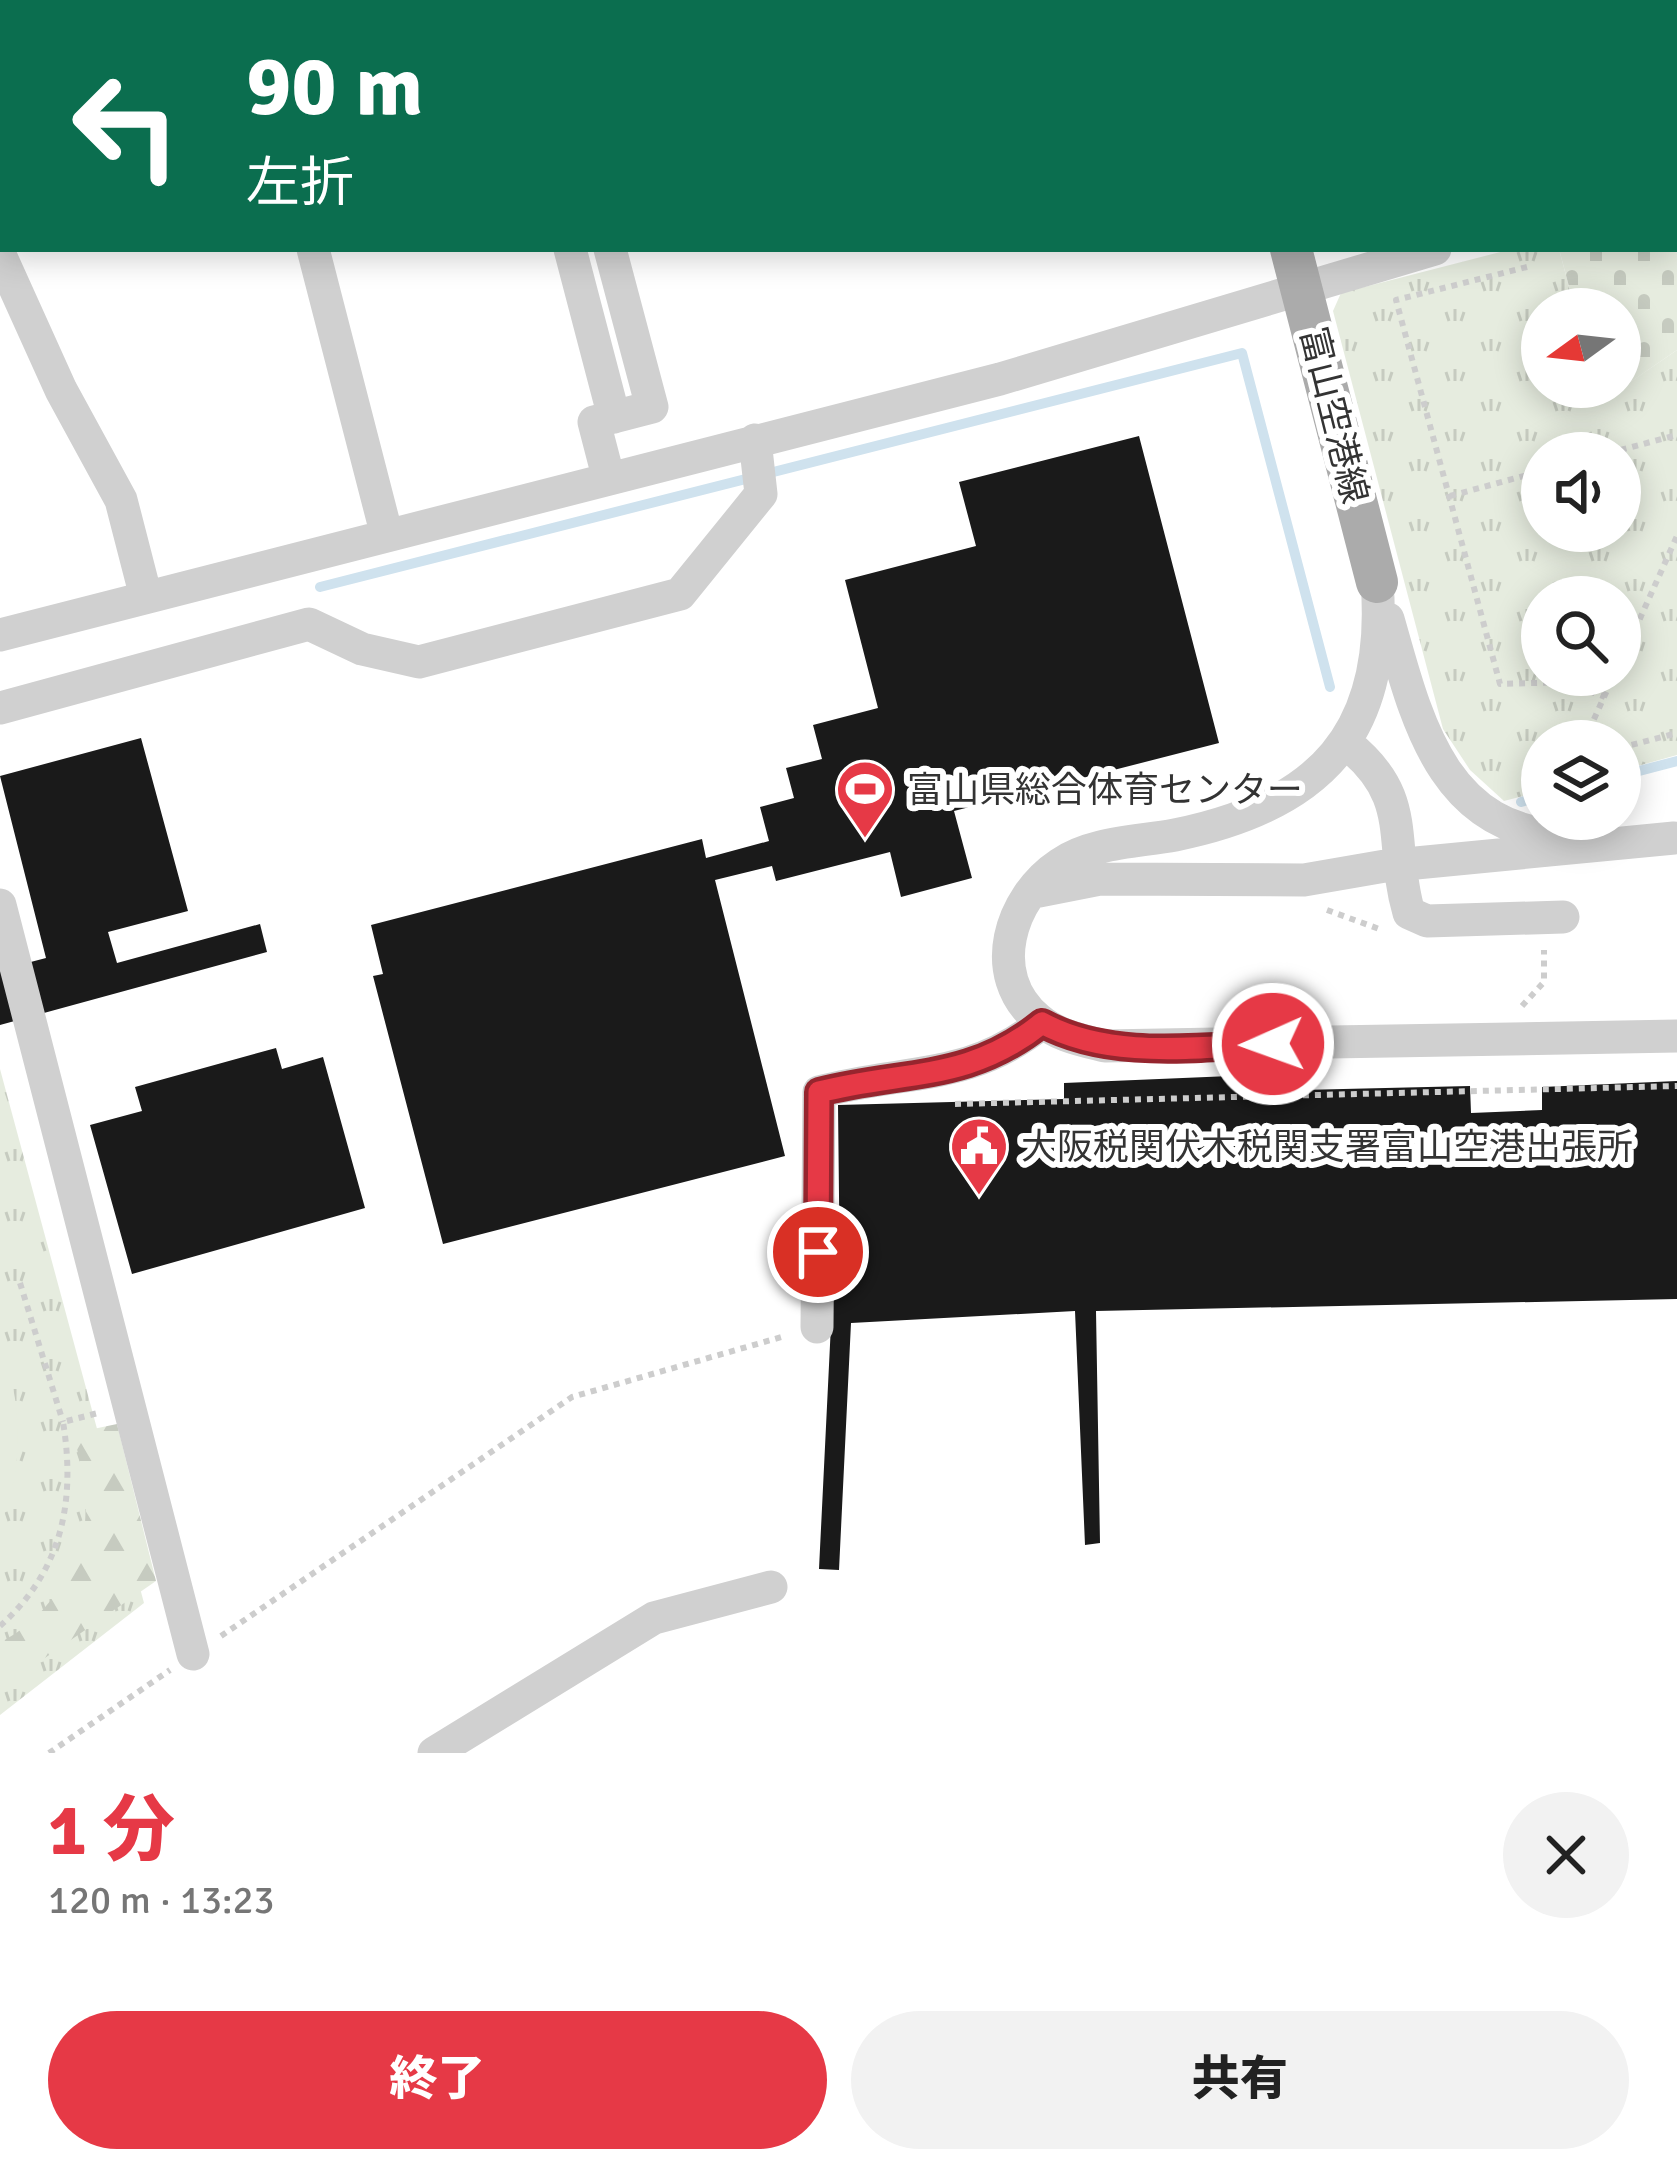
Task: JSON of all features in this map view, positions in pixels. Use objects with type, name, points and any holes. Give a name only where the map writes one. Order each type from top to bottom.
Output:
[{"type":"main road","name":"富山空港線","points":[[1293,252],[1377,582]]},
{"type":"street","points":[[320,252],[386,532]]},
{"type":"street","points":[[571,252],[614,417]]},
{"type":"street","points":[[608,476],[594,422],[652,407],[611,252]]},
{"type":"street","points":[[0,635],[608,476],[759,465],[1000,379],[1303,292],[1363,268],[1424,252]]},
{"type":"street","points":[[0,255],[62,390],[122,500],[146,597]]},
{"type":"street","points":[[0,708],[309,624],[362,649],[419,662],[680,594],[759,465]]},
{"type":"street","points":[[1377,582],[1377,661],[1347,744],[1316,778],[1250,815],[1067,859],[1045,874],[1016,913],[1009,938],[1015,989],[1042,1023],[1070,1038],[1106,1046],[1677,1036]]},
{"type":"street","points":[[1377,582],[1419,727],[1436,761],[1478,805],[1539,836],[1676,838]]},
{"type":"street","points":[[1347,744],[1379,773],[1389,790],[1400,825],[1409,913],[1427,921],[1554,925]]},
{"type":"street","points":[[1016,913],[1045,886],[1069,880],[1304,880],[1401,865],[1676,838]]},
{"type":"street","points":[[2,917],[117,1320],[193,1654]]},
{"type":"street","points":[[817,1327],[808,1216],[819,1092],[867,1079],[965,1068],[993,1058],[1042,1023]]},
{"type":"street","points":[[434,1753],[654,1618],[771,1587]]},
{"type":"path","points":[[1527,267],[1396,300],[1500,684],[1566,682],[1605,697],[1594,720]]},
{"type":"path","points":[[1641,445],[1677,435]]},
{"type":"path","points":[[1450,496],[1521,477]]},
{"type":"path","points":[[1641,616],[1677,536]]},
{"type":"path","points":[[1641,742],[1677,733]]},
{"type":"path","points":[[1510,1020],[1544,982],[1554,925]]},
{"type":"path","points":[[944,1104],[1677,1086]]},
{"type":"path","points":[[0,1626],[38,1585],[56,1553],[68,1495],[63,1422],[20,1283]]},
{"type":"path","points":[[49,1753],[572,1397],[817,1327]]},
{"type":"path","points":[[63,1422],[133,1396]]},
{"type":"green space","points":[[1500,252],[1560,252],[1569,288],[1521,288],[1521,408],[1641,408],[1641,375],[1677,350],[1677,755],[1641,765],[1641,720],[1521,720],[1521,797],[1504,801],[1470,770],[1443,729],[1333,311],[1341,293]]},
{"type":"green space","points":[[1560,252],[1677,252],[1677,350],[1641,375],[1641,288],[1569,288]]},
{"type":"green space","points":[[0,1069],[144,1603],[0,1715]]},
{"type":"green space","points":[[0,1345],[13,1388],[18,1434],[14,1481],[0,1524]]},
{"type":"green space","points":[[117,1424],[156,1581],[0,1689],[0,1642],[48,1604],[79,1547],[86,1498],[74,1433]]},
{"type":"building","name":"富山県総合体育センター","points":[[1139,436],[1219,743],[954,811],[972,878],[901,897],[890,852],[776,881],[772,866],[715,880],[785,1156],[443,1244],[373,976],[383,974],[371,925],[702,839],[706,858],[769,841],[760,807],[794,798],[786,768],[822,759],[813,725],[878,708],[845,580],[976,546],[959,482]]},
{"type":"building","points":[[141,738],[188,911],[108,932],[117,963],[260,924],[267,952],[0,1025],[0,970],[46,958],[0,776]]},
{"type":"building","points":[[276,1048],[282,1069],[323,1057],[365,1208],[132,1274],[90,1125],[142,1111],[135,1087]]},
{"type":"building","points":[[1301,1073],[1301,1090],[1470,1086],[1471,1113],[1542,1110],[1542,1087],[1677,1081],[1677,1299],[1096,1311],[1100,1543],[1085,1545],[1075,1311],[851,1323],[839,1570],[819,1569],[832,1304],[840,1286],[838,1105],[1064,1099],[1064,1083]]},
{"type":"waterway","points":[[320,587],[1242,353],[1330,687]]},
{"type":"waterway","points":[[1641,770],[1677,761]]},
{"type":"place","name":"富山県総合体育センター","points":[[865,840]]},
{"type":"place","name":"大阪税関伏木税関支署富山空港出張所","points":[[979,1197]]},
{"type":"route","points":[[818,1252],[819,1092],[867,1079],[965,1068],[993,1058],[1042,1023],[1070,1038],[1106,1046],[1273,1044]]}]
